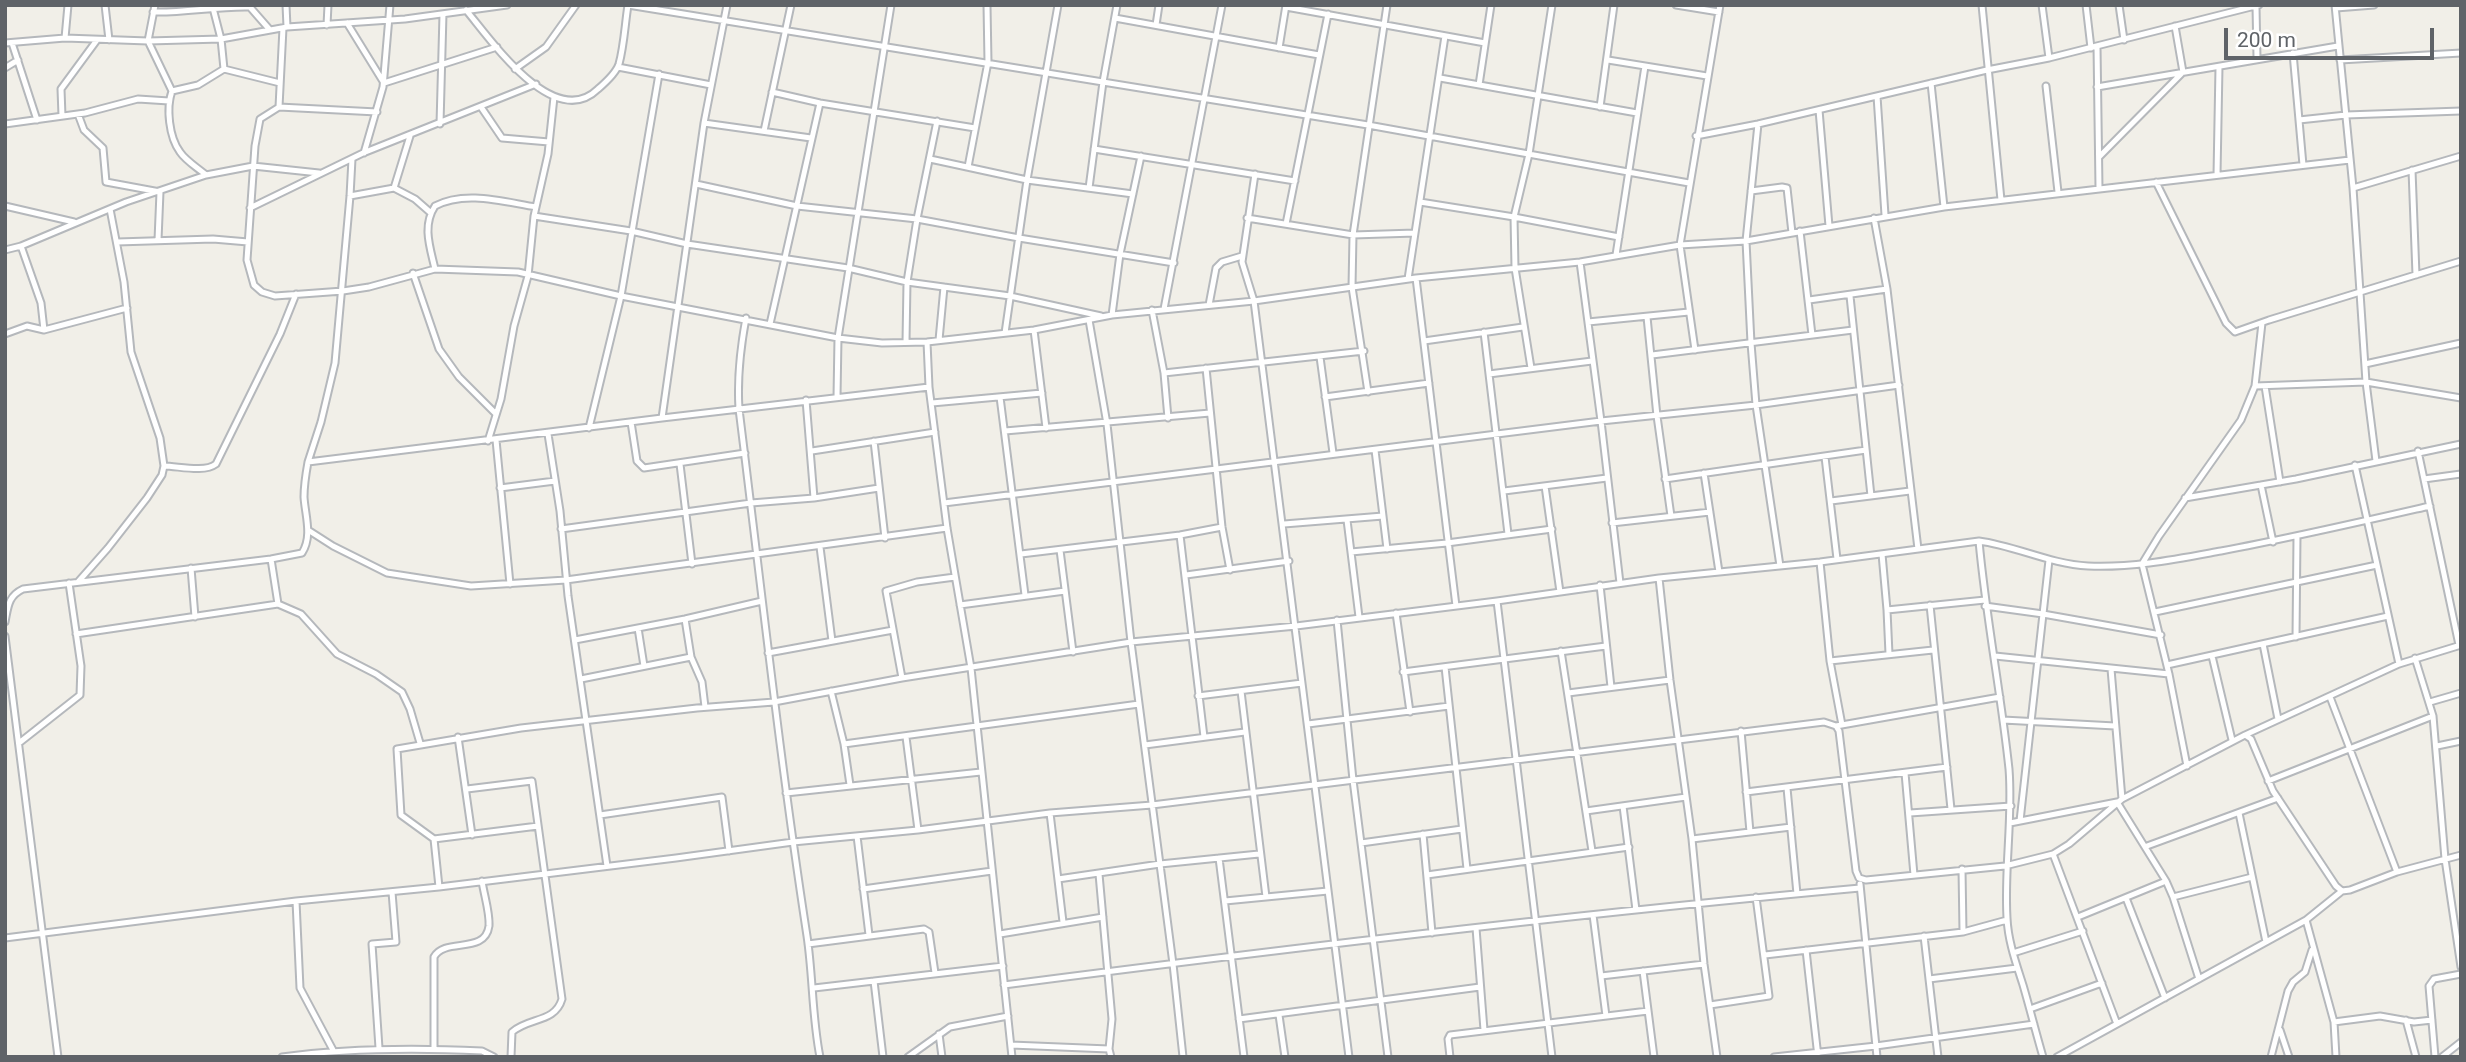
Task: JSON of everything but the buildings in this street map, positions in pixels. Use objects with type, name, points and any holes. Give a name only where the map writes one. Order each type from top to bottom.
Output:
[{"type":"street","points":[[65,38],[68,5]]},
{"type":"street","points":[[105,5],[108,40]]},
{"type":"street","points":[[279,107],[286,5]]},
{"type":"street","points":[[327,25],[328,5]]},
{"type":"street","points":[[363,153],[384,83],[390,5]]},
{"type":"street","points":[[37,120],[18,60],[9,43],[65,38],[148,41],[221,38],[285,28],[443,13],[456,8],[507,5]]},
{"type":"street","points":[[515,69],[546,47],[576,5]]},
{"type":"street","points":[[466,9],[515,69],[554,97],[581,101],[591,96],[618,67],[628,5],[1368,125],[1689,183]]},
{"type":"street","points":[[662,418],[680,307],[704,123],[727,5]]},
{"type":"street","points":[[764,131],[790,5]]},
{"type":"street","points":[[837,397],[838,338],[891,5]]},
{"type":"street","points":[[968,167],[988,62],[987,5]]},
{"type":"street","points":[[1005,333],[1027,180],[1058,5]]},
{"type":"street","points":[[1089,188],[1103,82],[1117,5]]},
{"type":"street","points":[[1156,25],[1159,5]]},
{"type":"street","points":[[1164,309],[1222,5]]},
{"type":"street","points":[[1368,391],[1364,351],[1352,287],[1353,235],[1387,5]]},
{"type":"street","points":[[1479,85],[1491,5]]},
{"type":"street","points":[[1531,368],[1515,268],[1514,217],[1529,154],[1552,5]]},
{"type":"street","points":[[1600,107],[1614,5]]},
{"type":"street","points":[[1676,5],[1719,8],[1680,245],[1695,350]]},
{"type":"street","points":[[1982,5],[2001,200]]},
{"type":"street","points":[[2042,5],[2049,58]]},
{"type":"street","points":[[2085,5],[2094,47],[2099,188]]},
{"type":"street","points":[[2119,5],[2123,40]]},
{"type":"street","points":[[2374,5],[2336,7],[2353,187],[2366,382],[2376,461]]},
{"type":"street","points":[[206,175],[178,150],[169,101],[172,91],[148,41],[154,9],[174,13],[249,6],[270,30]]},
{"type":"street","points":[[1279,48],[1286,6],[1485,43]]},
{"type":"street","points":[[1696,136],[2049,58],[2236,8],[2257,6],[2257,58]]},
{"type":"street","points":[[213,8],[221,38],[224,69]]},
{"type":"street","points":[[440,124],[443,13]]},
{"type":"street","points":[[1286,224],[1328,14]]},
{"type":"street","points":[[1115,18],[1319,55]]},
{"type":"street","points":[[346,23],[384,83]]},
{"type":"street","points":[[2175,26],[2183,72]]},
{"type":"street","points":[[1408,279],[1446,36]]},
{"type":"street","points":[[62,116],[61,89],[97,40]]},
{"type":"street","points":[[2097,87],[2339,46]]},
{"type":"street","points":[[384,83],[497,47]]},
{"type":"street","points":[[2294,53],[2303,165]]},
{"type":"street","points":[[2340,60],[2461,53]]},
{"type":"street","points":[[5,68],[18,60]]},
{"type":"street","points":[[1608,60],[1707,75]]},
{"type":"street","points":[[1616,256],[1645,66]]},
{"type":"street","points":[[618,67],[711,85]]},
{"type":"street","points":[[2217,175],[2219,67]]},
{"type":"street","points":[[172,91],[198,85],[224,69],[279,83]]},
{"type":"street","points":[[2099,157],[2183,72]]},
{"type":"street","points":[[589,428],[621,296],[659,74]]},
{"type":"street","points":[[1440,78],[1637,113]]},
{"type":"street","points":[[1931,83],[1944,207]]},
{"type":"street","points":[[250,208],[363,153],[536,84]]},
{"type":"street","points":[[2046,86],[2058,192]]},
{"type":"street","points":[[772,92],[820,103],[975,128]]},
{"type":"street","points":[[1877,96],[1885,215]]},
{"type":"street","points":[[488,441],[501,398],[514,326],[528,276],[534,216],[549,142],[554,97]]},
{"type":"street","points":[[5,124],[78,114],[138,99],[169,101]]},
{"type":"street","points":[[771,324],[820,103]]},
{"type":"street","points":[[377,112],[279,107],[260,119],[253,166],[247,260],[254,285],[262,292],[275,296],[343,291],[369,287],[435,269],[518,272],[621,296],[746,318],[838,338],[882,343],[939,341],[1034,330],[1152,310],[1254,301],[1416,278],[1580,262],[1680,245],[1746,241],[1885,215],[1944,207],[2350,160]]},
{"type":"street","points":[[481,107],[502,138],[549,142]]},
{"type":"street","points":[[1819,110],[1829,226]]},
{"type":"street","points":[[2299,120],[2346,115],[2461,111]]},
{"type":"street","points":[[78,114],[84,130],[103,148],[107,169],[106,182],[160,192]]},
{"type":"street","points":[[906,342],[907,282],[937,121]]},
{"type":"street","points":[[704,123],[811,138]]},
{"type":"street","points":[[1758,124],[1746,241],[1751,343],[1756,405],[1780,566]]},
{"type":"street","points":[[394,188],[410,136]]},
{"type":"street","points":[[1094,149],[1295,181]]},
{"type":"street","points":[[1112,315],[1120,254],[1140,156]]},
{"type":"street","points":[[2353,187],[2461,156]]},
{"type":"street","points":[[5,622],[9,600],[13,593],[23,589],[302,553],[306,546],[308,530],[304,494],[307,462],[321,422],[335,363],[352,159]]},
{"type":"street","points":[[930,159],[1027,180],[1132,194]]},
{"type":"street","points":[[5,250],[206,175],[253,166],[321,173]]},
{"type":"street","points":[[2412,170],[2416,275]]},
{"type":"street","points":[[1255,174],[1242,256],[1243,269],[1254,301],[1276,461],[1349,1057]]},
{"type":"street","points":[[2156,182],[2231,331],[2239,332],[2461,261]]},
{"type":"street","points":[[696,184],[797,206],[917,219],[1174,263]]},
{"type":"street","points":[[350,196],[394,188],[415,199],[431,213]]},
{"type":"street","points":[[1751,191],[1787,188],[1792,233]]},
{"type":"street","points":[[158,240],[160,192]]},
{"type":"street","points":[[435,269],[428,233],[431,213],[435,206],[456,198],[536,207]]},
{"type":"street","points":[[1420,202],[1619,237]]},
{"type":"street","points":[[5,206],[75,223]]},
{"type":"street","points":[[78,582],[147,498],[162,475],[164,466],[160,438],[131,352],[127,307],[110,209]]},
{"type":"street","points":[[534,216],[631,231],[687,244],[848,268],[907,282],[1010,296],[1104,317]]},
{"type":"street","points":[[1247,218],[1353,235],[1415,233]]},
{"type":"street","points":[[1874,218],[1887,289],[1918,549]]},
{"type":"street","points":[[1800,231],[1812,335]]},
{"type":"street","points":[[117,242],[213,239],[248,242]]},
{"type":"street","points":[[21,246],[41,303],[44,330]]},
{"type":"street","points":[[1209,305],[1216,268],[1222,262],[1242,256]]},
{"type":"street","points":[[1580,262],[1620,583]]},
{"type":"street","points":[[414,273],[439,349],[459,377],[496,414]]},
{"type":"street","points":[[1416,278],[1456,606]]},
{"type":"street","points":[[939,341],[944,287]]},
{"type":"street","points":[[1809,300],[1887,289]]},
{"type":"street","points":[[164,466],[211,467],[216,464],[280,334],[296,295]]},
{"type":"street","points":[[1850,296],[1871,496]]},
{"type":"street","points":[[5,334],[27,326],[44,330],[127,307]]},
{"type":"street","points":[[1152,310],[1164,373],[1168,418]]},
{"type":"street","points":[[1588,322],[1689,312]]},
{"type":"street","points":[[1647,317],[1671,516]]},
{"type":"street","points":[[746,318],[737,377],[740,409],[774,702],[814,988],[816,1038],[820,1057]]},
{"type":"street","points":[[1089,320],[1107,424],[1119,543],[1183,1057]]},
{"type":"street","points":[[2187,766],[2161,635],[2143,564],[2185,498],[2241,421],[2255,386],[2262,323]]},
{"type":"street","points":[[1424,341],[1523,327]]},
{"type":"street","points":[[1034,330],[1046,428]]},
{"type":"street","points":[[1652,355],[1853,330]]},
{"type":"street","points":[[1484,332],[1508,534]]},
{"type":"street","points":[[927,342],[929,387],[947,528],[971,668],[1012,1057]]},
{"type":"street","points":[[2365,364],[2461,344]]},
{"type":"street","points":[[1164,373],[1364,351]]},
{"type":"street","points":[[1320,357],[1333,453]]},
{"type":"street","points":[[1489,374],[1592,361]]},
{"type":"street","points":[[1206,369],[1222,527],[1230,570]]},
{"type":"street","points":[[2255,386],[2366,382],[2461,398]]},
{"type":"street","points":[[1325,397],[1429,383]]},
{"type":"street","points":[[944,503],[1333,453],[1756,405],[1899,385]]},
{"type":"street","points":[[2265,386],[2280,482]]},
{"type":"street","points":[[307,462],[929,387]]},
{"type":"street","points":[[932,403],[1042,393]]},
{"type":"street","points":[[1000,397],[1025,595]]},
{"type":"street","points":[[806,400],[814,498]]},
{"type":"street","points":[[1004,431],[1210,414]]},
{"type":"street","points":[[631,422],[640,466],[645,468],[745,453]]},
{"type":"street","points":[[812,451],[935,432]]},
{"type":"street","points":[[548,433],[607,866]]},
{"type":"street","points":[[496,440],[510,584]]},
{"type":"street","points":[[874,441],[885,538]]},
{"type":"street","points":[[2185,498],[2280,482],[2461,444]]},
{"type":"street","points":[[1375,450],[1387,549]]},
{"type":"street","points":[[1665,479],[1866,450]]},
{"type":"street","points":[[1859,878],[1866,880],[2005,866],[2053,854],[2120,800],[2232,740],[2399,664],[2460,645],[2418,451]]},
{"type":"street","points":[[1825,457],[1837,559]]},
{"type":"street","points":[[680,464],[692,564]]},
{"type":"street","points":[[2355,466],[2399,664]]},
{"type":"street","points":[[1704,473],[1719,572]]},
{"type":"street","points":[[2424,479],[2461,474]]},
{"type":"street","points":[[1504,491],[1607,478]]},
{"type":"street","points":[[500,488],[555,481]]},
{"type":"street","points":[[2261,485],[2273,542]]},
{"type":"street","points":[[1545,486],[1560,592]]},
{"type":"street","points":[[561,529],[879,488]]},
{"type":"street","points":[[1831,500],[1910,491]]},
{"type":"street","points":[[538,826],[434,839],[401,815],[395,752],[400,747],[420,743],[586,720],[774,702],[902,678],[1131,642],[1296,626],[1600,585],[1820,562],[1979,541],[2049,560],[2088,566],[2143,564],[2273,542],[2430,506]]},
{"type":"street","points":[[1612,523],[1710,512]]},
{"type":"street","points":[[1284,524],[1383,516]]},
{"type":"street","points":[[1347,520],[1359,617]]},
{"type":"street","points":[[1021,554],[1180,535],[1222,527]]},
{"type":"street","points":[[308,530],[333,546],[387,573],[471,586],[566,580],[947,528]]},
{"type":"street","points":[[1350,552],[1552,530]]},
{"type":"street","points":[[1180,535],[1204,737]]},
{"type":"street","points":[[2296,637],[2297,536]]},
{"type":"street","points":[[1979,541],[1985,603],[2003,720],[2011,806],[2005,866],[2007,920],[2013,953],[2043,1057]]},
{"type":"street","points":[[820,547],[832,641]]},
{"type":"street","points":[[1060,550],[1073,652]]},
{"type":"street","points":[[1882,554],[1889,654]]},
{"type":"street","points":[[271,559],[278,604]]},
{"type":"street","points":[[2020,821],[2049,560]]},
{"type":"street","points":[[1186,575],[1289,561]]},
{"type":"street","points":[[1820,562],[1830,661],[1859,878],[1877,1057]]},
{"type":"street","points":[[2155,612],[2377,565]]},
{"type":"street","points":[[191,568],[195,617]]},
{"type":"street","points":[[902,678],[885,594],[888,589],[955,577]]},
{"type":"street","points":[[1659,578],[1717,1057]]},
{"type":"street","points":[[19,743],[80,695],[81,666],[69,583]]},
{"type":"street","points":[[1600,585],[1611,687]]},
{"type":"street","points":[[960,604],[1065,591]]},
{"type":"street","points":[[575,640],[762,601]]},
{"type":"street","points":[[1497,601],[1552,1057]]},
{"type":"street","points":[[1887,610],[1985,603],[2161,635]]},
{"type":"street","points":[[76,634],[278,604],[301,614],[337,654],[376,674],[402,692],[420,743]]},
{"type":"street","points":[[1930,605],[1951,809]]},
{"type":"street","points":[[1395,613],[1410,712]]},
{"type":"street","points":[[2167,666],[2388,616]]},
{"type":"street","points":[[685,619],[691,657],[702,682],[705,707]]},
{"type":"street","points":[[1337,620],[1353,780],[1388,1057]]},
{"type":"street","points":[[638,628],[644,666]]},
{"type":"street","points":[[768,653],[893,631]]},
{"type":"street","points":[[5,636],[58,1057]]},
{"type":"street","points":[[2263,644],[2278,719]]},
{"type":"street","points":[[1404,672],[1606,646]]},
{"type":"street","points":[[1830,661],[1933,650]]},
{"type":"street","points":[[1562,651],[1592,852]]},
{"type":"street","points":[[1994,656],[2169,674]]},
{"type":"street","points":[[2212,656],[2232,740]]},
{"type":"street","points":[[581,679],[691,657]]},
{"type":"street","points":[[2415,658],[2433,716],[2445,859],[2461,967]]},
{"type":"street","points":[[1445,667],[1467,869]]},
{"type":"street","points":[[5,669],[11,676]]},
{"type":"street","points":[[2111,669],[2120,800],[2174,897],[2199,979]]},
{"type":"street","points":[[1568,693],[1670,680]]},
{"type":"street","points":[[1198,695],[1302,683]]},
{"type":"street","points":[[831,691],[844,744],[850,785]]},
{"type":"street","points":[[1241,691],[1266,897]]},
{"type":"street","points":[[2430,702],[2461,694]]},
{"type":"street","points":[[5,938],[793,842],[918,830],[1049,813],[1153,805],[1741,731],[1824,722],[1839,725],[2000,697]]},
{"type":"street","points":[[2330,697],[2397,872]]},
{"type":"street","points":[[844,744],[1139,704]]},
{"type":"street","points":[[1308,724],[1449,706]]},
{"type":"street","points":[[2268,781],[2433,716]]},
{"type":"street","points":[[2003,720],[2115,726]]},
{"type":"street","points":[[1741,731],[1750,832]]},
{"type":"street","points":[[1145,745],[1245,732]]},
{"type":"street","points":[[2245,735],[2251,739],[2278,798],[2336,886],[2342,891]]},
{"type":"street","points":[[458,737],[472,835]]},
{"type":"street","points":[[906,737],[918,830]]},
{"type":"street","points":[[2437,746],[2461,741]]},
{"type":"street","points":[[1746,792],[1947,767]]},
{"type":"street","points":[[786,793],[981,772]]},
{"type":"street","points":[[1905,773],[1914,875]]},
{"type":"street","points":[[467,789],[532,781],[562,999],[554,1013],[512,1032],[511,1057]]},
{"type":"street","points":[[1787,788],[1797,894]]},
{"type":"street","points":[[600,815],[722,797],[729,851]]},
{"type":"street","points":[[1586,811],[1686,797]]},
{"type":"street","points":[[2147,846],[2278,798]]},
{"type":"street","points":[[2010,823],[2120,800]]},
{"type":"street","points":[[1623,806],[1636,910]]},
{"type":"street","points":[[1910,813],[2011,806]]},
{"type":"street","points":[[1049,813],[1063,922]]},
{"type":"street","points":[[2239,813],[2266,942]]},
{"type":"street","points":[[1692,839],[1791,827]]},
{"type":"street","points":[[1361,842],[1462,829]]},
{"type":"street","points":[[1423,834],[1432,933]]},
{"type":"street","points":[[857,836],[869,935]]},
{"type":"street","points":[[434,839],[439,887]]},
{"type":"street","points":[[1427,875],[1629,847]]},
{"type":"street","points":[[1058,879],[1160,864],[1259,854]]},
{"type":"street","points":[[2053,854],[2116,1024]]},
{"type":"street","points":[[2057,1057],[2306,919],[2342,891],[2397,872],[2461,855]]},
{"type":"street","points":[[1219,858],[1244,1057]]},
{"type":"street","points":[[1962,869],[1963,932]]},
{"type":"street","points":[[863,889],[992,871]]},
{"type":"street","points":[[1099,874],[1109,972],[1111,1057]]},
{"type":"street","points":[[2174,897],[2252,877]]},
{"type":"street","points":[[434,1049],[434,957],[442,948],[477,942],[485,935],[489,925],[482,881]]},
{"type":"street","points":[[2078,917],[2166,881]]},
{"type":"street","points":[[1004,985],[1697,902],[1860,888]]},
{"type":"street","points":[[1225,901],[1328,891]]},
{"type":"street","points":[[379,1048],[372,944],[396,942],[392,892]]},
{"type":"street","points":[[1710,1005],[1769,996],[1756,897]]},
{"type":"street","points":[[2126,898],[2165,998]]},
{"type":"street","points":[[296,901],[300,988],[334,1050]]},
{"type":"street","points":[[1593,915],[1606,1016]]},
{"type":"street","points":[[1000,934],[1103,917]]},
{"type":"street","points":[[2453,920],[2461,918]]},
{"type":"street","points":[[2306,919],[2334,1022],[2336,1057]]},
{"type":"street","points":[[1765,955],[1963,932],[2007,920]]},
{"type":"street","points":[[1476,928],[1484,1030]]},
{"type":"street","points":[[808,944],[928,929],[935,973]]},
{"type":"street","points":[[2013,953],[2083,931]]},
{"type":"street","points":[[1924,936],[1938,1057]]},
{"type":"street","points":[[2271,1057],[2288,991],[2293,982],[2305,972],[2312,947]]},
{"type":"street","points":[[1806,950],[1818,1055]]},
{"type":"street","points":[[1601,976],[1704,964]]},
{"type":"street","points":[[814,988],[1003,965]]},
{"type":"street","points":[[1929,979],[2017,968]]},
{"type":"street","points":[[1643,971],[1654,1057]]},
{"type":"street","points":[[2435,1057],[2429,989],[2431,982],[2461,974]]},
{"type":"street","points":[[874,981],[883,1057]]},
{"type":"street","points":[[2030,1010],[2102,983]]},
{"type":"street","points":[[1239,1019],[1480,987]]},
{"type":"street","points":[[1450,1057],[1450,1035],[1648,1011]]},
{"type":"street","points":[[1279,1015],[1285,1057]]},
{"type":"street","points":[[908,1057],[939,1034],[961,1025],[1008,1016]]},
{"type":"street","points":[[2334,1022],[2380,1016],[2420,1022],[2432,1020]]},
{"type":"street","points":[[2406,1020],[2416,1057]]},
{"type":"street","points":[[1773,1057],[1818,1055],[2034,1024]]},
{"type":"street","points":[[2280,1030],[2289,1057]]},
{"type":"street","points":[[939,1034],[942,1057]]},
{"type":"street","points":[[2442,1057],[2461,1042]]},
{"type":"street","points":[[1011,1045],[1109,1049]]},
{"type":"street","points":[[1074,1047],[1076,1057]]},
{"type":"street","points":[[282,1057],[334,1050],[379,1048],[482,1051],[494,1057]]}]
